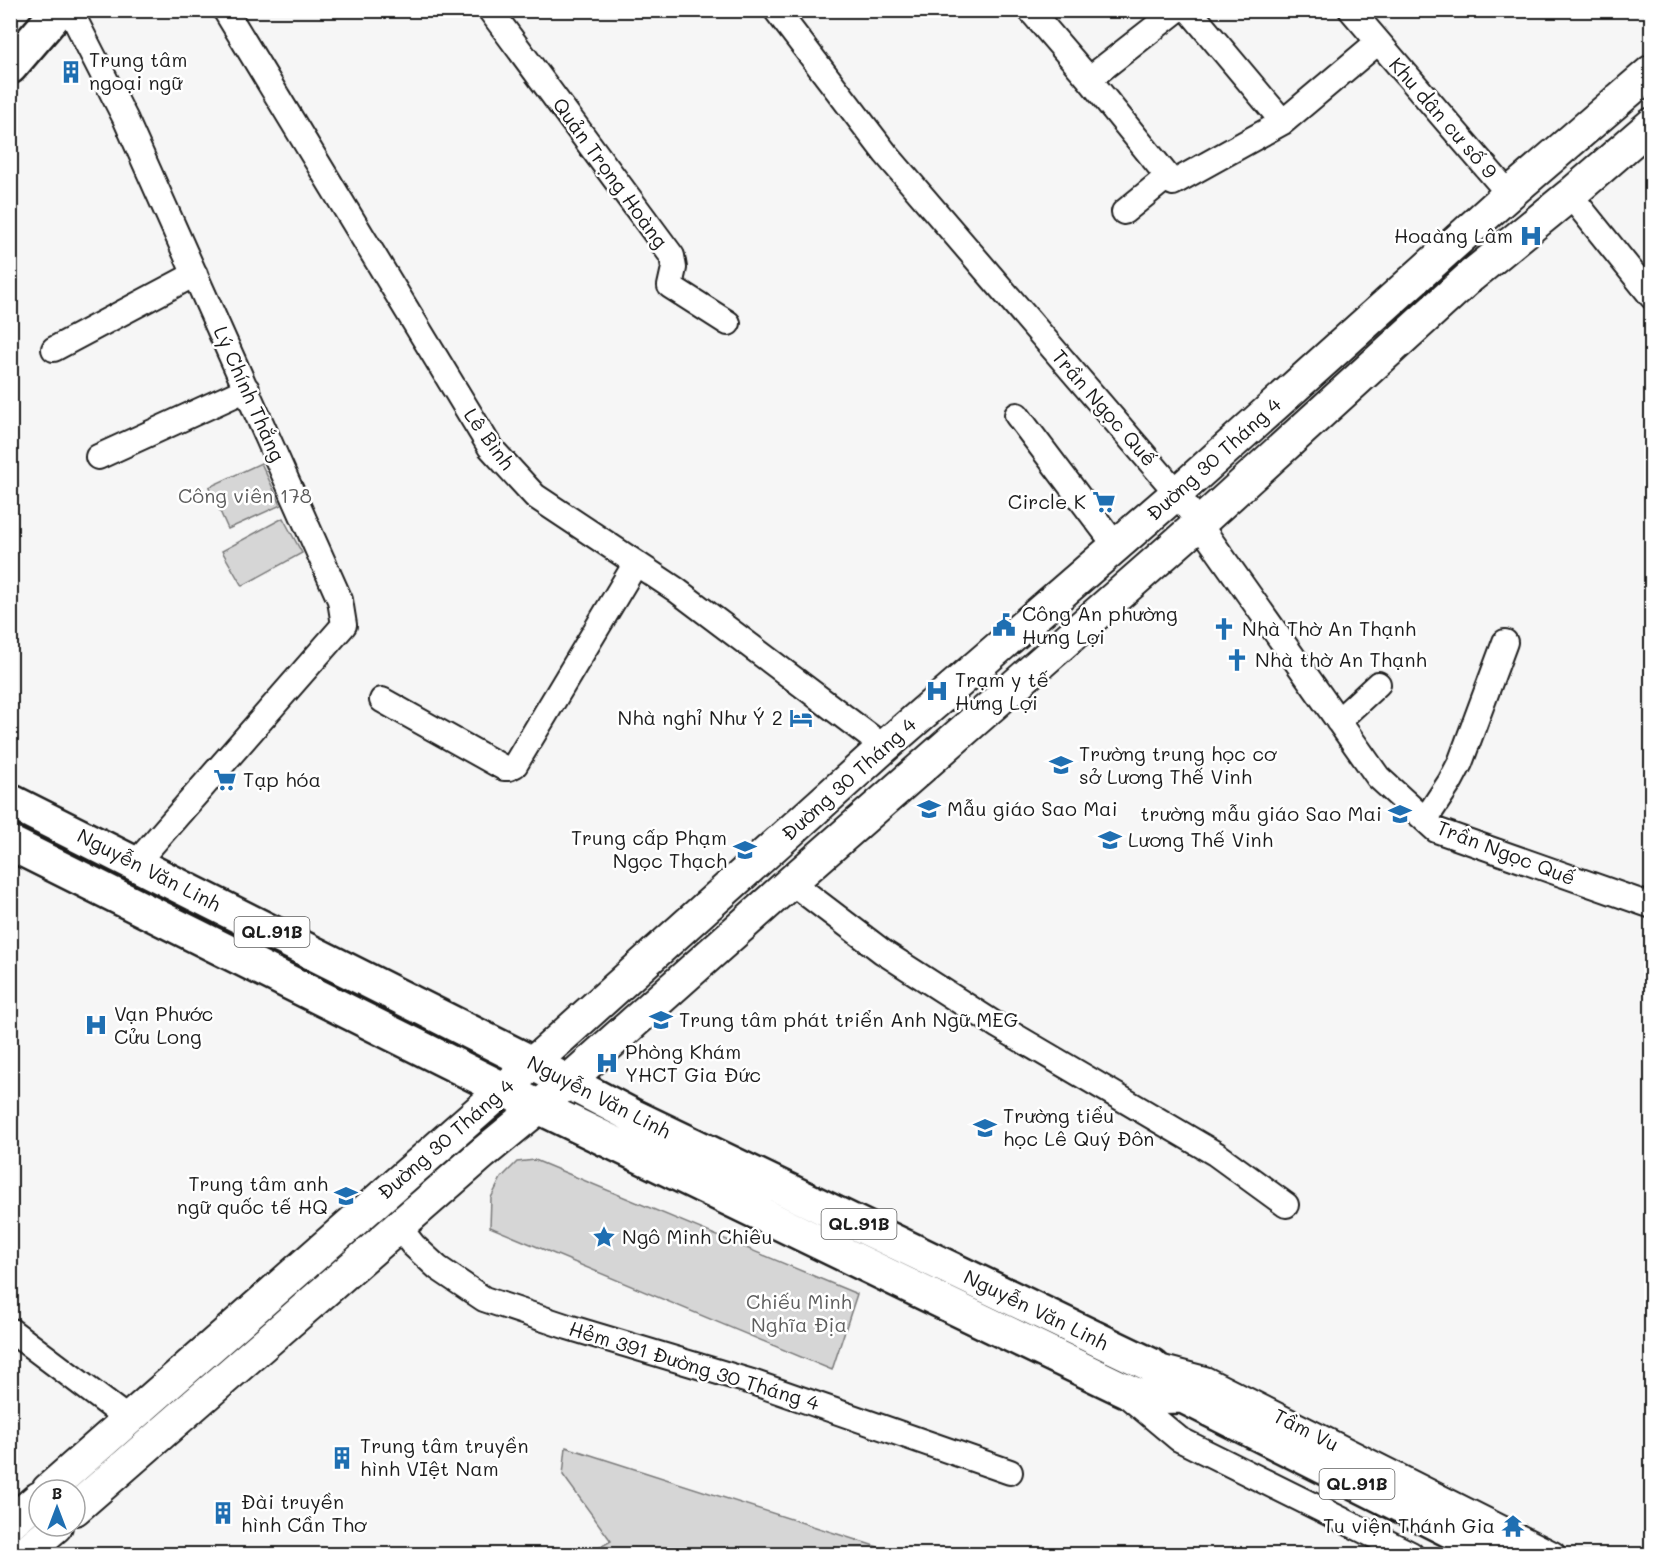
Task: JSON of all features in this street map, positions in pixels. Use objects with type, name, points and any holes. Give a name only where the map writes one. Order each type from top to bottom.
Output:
[{"type":"highway","points":[[10,66],[59,10]]},
{"type":"highway","name":"Nguyễn Văn Linh","points":[[10,801],[568,1081],[633,1116],[1151,1365],[1183,1396],[1497,1554]]},
{"type":"highway","name":"Nguyễn Văn Linh","points":[[10,843],[539,1107],[1115,1385],[1141,1397],[1183,1396]]},
{"type":"main road","name":"Đường 30 Tháng 4","points":[[62,1478],[504,1089],[884,747],[1178,493],[1509,195],[1652,71]]},
{"type":"main road","name":"Đường 30 Tháng 4","points":[[87,1499],[398,1226],[539,1107],[1200,523],[1471,276],[1652,124]]},
{"type":"main road","points":[[128,1419],[154,1440]]},
{"type":"main road","points":[[10,1523],[27,1508]]},
{"type":"main road","points":[[24,1554],[42,1538]]},
{"type":"street","name":"Lý Chính Thắng","points":[[70,10],[126,118],[247,389],[340,600],[344,625],[136,863]]},
{"type":"street","name":"Lê Bình","points":[[225,10],[490,447],[535,496],[675,589],[884,747]]},
{"type":"street","name":"Quản Trọng Hoàng","points":[[490,10],[672,256],[674,268],[670,286],[728,322]]},
{"type":"street","name":"Trần Ngọc Quế","points":[[776,10],[886,154],[1178,493],[1378,777],[1436,830],[1652,906]]},
{"type":"street","points":[[1030,10],[1089,79],[1167,177]]},
{"type":"street","points":[[1089,79],[1177,10]]},
{"type":"street","points":[[1189,10],[1283,122]]},
{"type":"street","name":"Khu dân cư số 9","points":[[1351,10],[1509,195]]},
{"type":"street","name":"Khu dân cư số 9","points":[[1124,212],[1167,177],[1173,183],[1283,122],[1378,42]]},
{"type":"street","points":[[1570,195],[1652,297]]},
{"type":"street","points":[[54,350],[195,274]]},
{"type":"street","points":[[98,457],[247,389]]},
{"type":"street","points":[[1017,415],[1116,546]]},
{"type":"street","points":[[382,700],[504,768],[515,765],[636,563]]},
{"type":"street","points":[[1425,820],[1460,763],[1505,642]]},
{"type":"street","points":[[1338,721],[1378,684]]},
{"type":"street","points":[[791,882],[883,952],[998,1026],[1216,1154],[1286,1205]]},
{"type":"street","name":"Hẻm 391 Đường 30 Tháng 4","points":[[398,1226],[412,1245],[438,1268],[484,1299],[568,1327],[752,1382],[1010,1472]]},
{"type":"street","points":[[10,1330],[128,1419]]},
{"type":"street","name":"Tầm Vu","points":[[1151,1365],[1205,1379],[1553,1554]]},
{"type":"street","points":[[1115,1385],[1179,1439],[1411,1554]]},
{"type":"green space","name":"Công viên 178","points":[[261,463],[281,505],[228,529],[209,487]]},
{"type":"green space","name":"Công viên 178","points":[[283,518],[302,553],[242,586],[222,551]]},
{"type":"green space","name":"Chiếu Minh Nghĩa Địa","points":[[535,1160],[857,1294],[832,1370],[490,1227],[491,1198],[501,1178],[517,1162]]},
{"type":"green space","points":[[566,1447],[878,1547],[876,1554],[588,1554],[611,1541],[563,1475]]},
{"type":"place","name":"Trung tâm ngoại ngữ","points":[[71,72]]},
{"type":"place","name":"Hoaàng Lâm","points":[[1531,236]]},
{"type":"place","name":"Circle K","points":[[1104,502]]},
{"type":"place","name":"Công An phường Hưng Lợi","points":[[1004,625]]},
{"type":"place","name":"Nhà Thờ An Thạnh","points":[[1224,629]]},
{"type":"place","name":"Nhà thờ An Thạnh","points":[[1237,660]]},
{"type":"place","name":"Trạm y tế Hưng Lợi","points":[[937,691]]},
{"type":"place","name":"Nhà nghỉ Như Ý 2","points":[[801,718]]},
{"type":"place","name":"Trường trung học cơ sở Lương Thế Vinh","points":[[1061,765]]},
{"type":"place","name":"Tạp hóa","points":[[225,780]]},
{"type":"place","name":"Mẫu giáo Sao Mai","points":[[929,809]]},
{"type":"place","name":"trường mẫu giáo Sao Mai","points":[[1400,814]]},
{"type":"place","name":"Lương Thế Vinh","points":[[1110,840]]},
{"type":"place","name":"Trung cấp Phạm Ngọc Thạch","points":[[745,850]]},
{"type":"place","name":"Trung tâm phát triển Anh Ngữ MEG","points":[[661,1020]]},
{"type":"place","name":"Vạn Phước Cửu Long","points":[[96,1025]]},
{"type":"place","name":"Phòng Khám YHCT Gia Đức","points":[[607,1063]]},
{"type":"place","name":"Trường tiểu học Lê Quý Đôn","points":[[985,1128]]},
{"type":"place","name":"Trung tâm anh ngữ quốc tế HQ","points":[[346,1196]]},
{"type":"place","name":"Ngô Minh Chiêu","points":[[604,1237]]},
{"type":"place","name":"Trung tâm truyền hình VIệt Nam","points":[[342,1458]]},
{"type":"place","name":"Đài truyền hình Cần Thơ","points":[[223,1513]]},
{"type":"place","name":"Tu viện Thánh Gia","points":[[1513,1526]]}]
